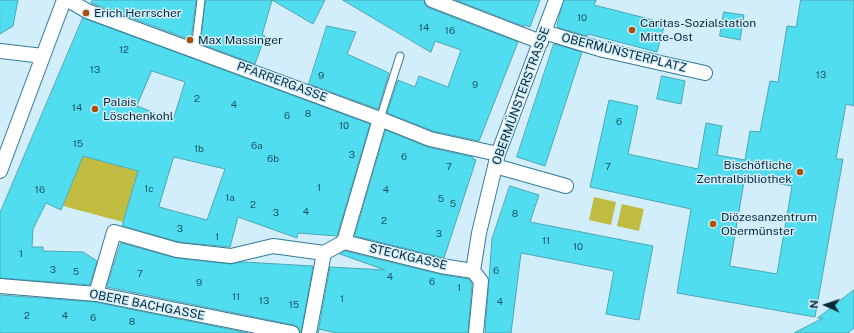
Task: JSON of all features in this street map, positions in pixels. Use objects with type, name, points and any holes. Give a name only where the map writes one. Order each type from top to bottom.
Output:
[{"type":"street","points":[[0,171],[64,0]]},
{"type":"street","name":"PFARRERGASSE","points":[[68,0],[87,11],[380,119],[430,139],[496,160]]},
{"type":"street","name":"OBERMÜNSTERPLATZ","points":[[432,0],[542,37],[705,73]]},
{"type":"street","name":"OBERMÜNSTERSTRASSE","points":[[473,271],[479,233],[496,160],[556,0]]},
{"type":"street","points":[[0,51],[43,56]]},
{"type":"street","points":[[96,294],[114,232],[177,250],[231,256],[274,246],[324,253],[344,242],[380,119]]},
{"type":"street","points":[[496,160],[566,186]]},
{"type":"street","name":"STECKGASSE","points":[[344,242],[441,266],[473,271]]},
{"type":"street","points":[[309,333],[324,253]]},
{"type":"street","points":[[473,271],[481,281],[476,333]]},
{"type":"street","name":"OBERE BACHGASSE","points":[[0,286],[96,294],[292,333]]},
{"type":"lane","points":[[195,50],[201,0]]},
{"type":"lane","points":[[380,119],[400,56]]},
{"type":"shaded area","points":[[83,156],[138,171],[123,222],[63,206]]},
{"type":"shaded area","points":[[594,197],[616,202],[611,225],[589,220]]},
{"type":"shaded area","points":[[622,204],[644,209],[639,231],[617,226]]},
{"type":"building","points":[[0,0],[18,0],[13,26],[0,34]]},
{"type":"building","points":[[93,0],[196,0],[191,40],[91,3]]},
{"type":"building","points":[[206,0],[272,0],[262,35],[265,36],[255,64],[201,44]]},
{"type":"building","points":[[272,0],[325,0],[313,24]]},
{"type":"building","points":[[343,0],[424,0],[425,5],[429,8],[518,42],[479,141],[433,131],[387,113],[398,80],[415,87],[419,76],[448,87],[461,50],[435,41],[431,52]]},
{"type":"building","points":[[456,0],[540,0],[530,27]]},
{"type":"building","points":[[564,0],[596,0],[594,5],[665,23],[657,52],[559,28],[557,26]]},
{"type":"building","points":[[801,0],[854,0],[854,106],[846,104],[836,159],[843,159],[815,317],[677,293],[691,209],[590,187],[609,100],[638,106],[628,154],[698,169],[706,123],[722,126],[717,155],[745,160],[750,131],[760,132],[770,81],[778,82],[787,26],[796,27]],"holes":[[[745,178],[792,186],[777,274],[730,266]]]},
{"type":"building","points":[[724,12],[744,15],[740,40],[720,36]]},
{"type":"building","points":[[83,18],[370,124],[337,236],[298,233],[297,238],[238,217],[230,247],[179,242],[122,226],[138,171],[83,156],[61,210],[46,203],[33,229],[32,247],[43,247],[43,251],[83,252],[97,261],[90,285],[0,278],[0,213]],"holes":[[[152,71],[185,82],[173,120],[137,106]],[[174,157],[225,169],[207,220],[159,207]]]},
{"type":"building","points":[[327,26],[356,32],[347,54],[389,73],[378,109],[309,84]]},
{"type":"building","points":[[554,44],[582,52],[545,166],[517,157]]},
{"type":"building","points":[[662,76],[685,81],[681,104],[657,99]]},
{"type":"building","points":[[386,130],[427,147],[473,157],[473,159],[476,160],[444,258],[355,236]]},
{"type":"building","points":[[510,186],[539,195],[530,222],[653,246],[639,320],[606,314],[614,271],[521,253],[511,333],[485,333],[492,239]]},
{"type":"building","points":[[121,243],[176,258],[230,264],[243,262],[313,266],[301,333],[298,327],[294,325],[107,287]]},
{"type":"building","points":[[345,251],[439,274],[469,279],[472,284],[468,333],[337,333],[319,329],[318,333],[330,267],[385,270],[340,254]]},
{"type":"building","points":[[854,290],[854,328],[848,333],[794,333],[823,318],[818,318]]},
{"type":"building","points":[[0,295],[95,302],[248,333],[0,333]]},
{"type":"place","name":"Erich Herrscher","points":[[86,13]]},
{"type":"place","name":"Caritas-Sozialstation Mitte-Ost","points":[[632,30]]},
{"type":"place","name":"Max Massinger","points":[[190,40]]},
{"type":"place","name":"Palais Löschenkohl","points":[[95,109]]},
{"type":"place","name":"Bischöfliche Zentralbibliothek","points":[[800,172]]},
{"type":"place","name":"Diözesanzentrum Obermünster","points":[[713,224]]}]
